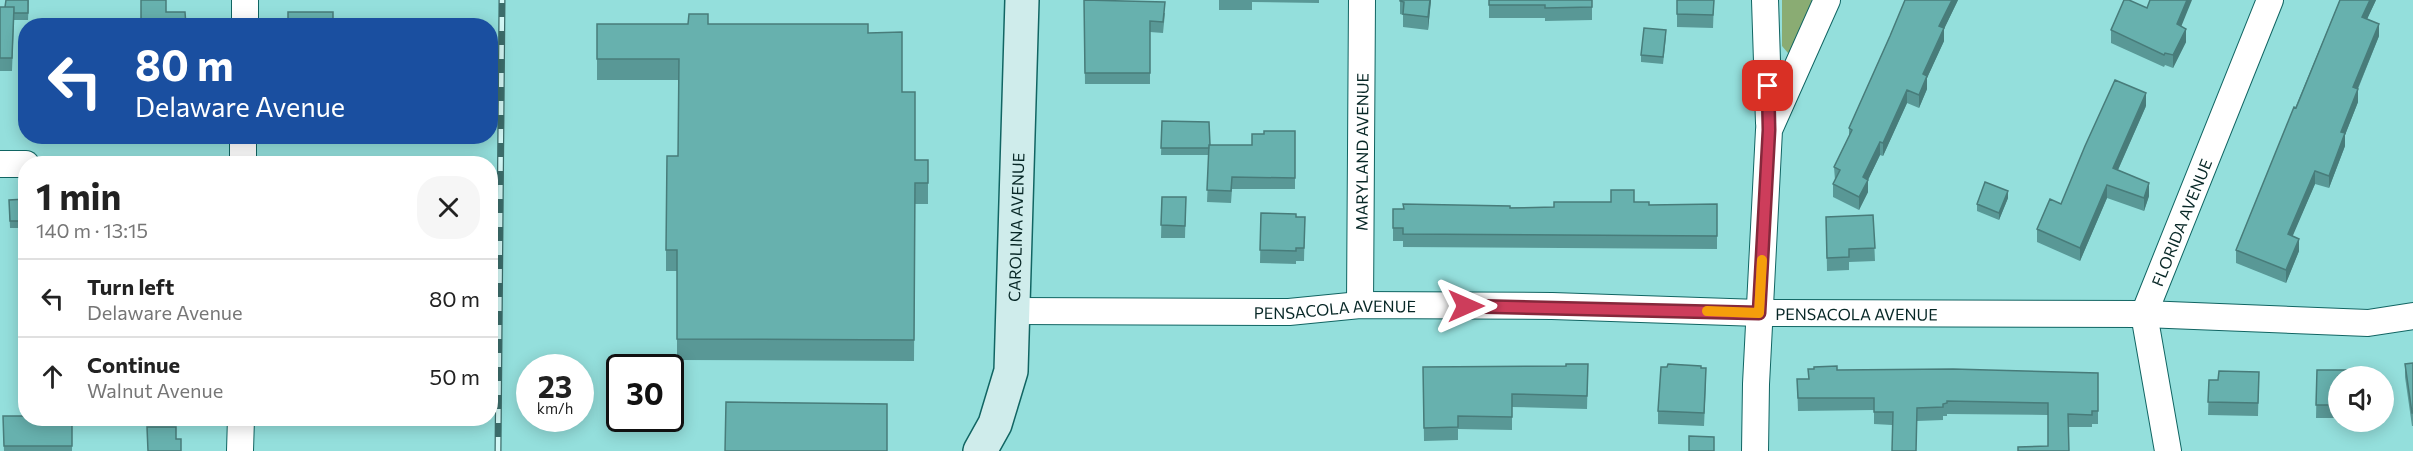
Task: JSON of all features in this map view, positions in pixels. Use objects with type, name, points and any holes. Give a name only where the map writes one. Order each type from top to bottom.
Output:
[{"type":"street","points":[[245,0],[245,18]]},
{"type":"street","name":"CAROLINA AVENUE","points":[[981,451],[994,424],[1011,371],[1022,0]]},
{"type":"street","name":"MARYLAND AVENUE","points":[[1360,306],[1362,0]]},
{"type":"street","points":[[1755,451],[1759,313],[1769,130],[1765,0]]},
{"type":"street","points":[[1769,130],[1827,0]]},
{"type":"street","name":"FLORIDA AVENUE","points":[[2144,314],[2270,0]]},
{"type":"street","points":[[0,164],[18,164]]},
{"type":"street","name":"PENSACOLA AVENUE","points":[[1013,311],[1289,312],[1360,306],[1552,306],[1759,313],[2144,314],[2368,323],[2413,316]]},
{"type":"street","points":[[2144,314],[2168,451]]},
{"type":"street","points":[[240,451],[241,426]]},
{"type":"green space","points":[[1782,0],[1816,0],[1795,50],[1788,53],[1782,46]]},
{"type":"building","points":[[6,0],[28,0],[28,13],[14,13],[14,7],[5,7]]},
{"type":"building","points":[[141,0],[166,0],[166,12],[185,12],[185,18],[141,18]]},
{"type":"building","points":[[1084,0],[1165,2],[1163,22],[1150,21],[1150,73],[1085,73]]},
{"type":"building","points":[[1400,0],[1430,0],[1428,17],[1403,14],[1404,2]]},
{"type":"building","points":[[1489,0],[1592,0],[1592,7],[1545,8],[1545,5],[1489,5]]},
{"type":"building","points":[[1677,0],[1714,0],[1713,15],[1677,14]]},
{"type":"building","points":[[1905,0],[1952,0],[1939,26],[1944,28],[1923,74],[1927,76],[1919,95],[1907,90],[1883,143],[1880,142],[1863,177],[1868,180],[1859,197],[1833,184],[1840,170],[1834,167],[1852,130],[1849,128]]},
{"type":"building","points":[[2124,0],[2147,8],[2150,0],[2187,0],[2177,24],[2186,29],[2173,55],[2165,53],[2164,55],[2111,30]]},
{"type":"building","points":[[2340,0],[2370,0],[2362,17],[2379,24],[2353,87],[2358,89],[2341,132],[2345,133],[2329,176],[2315,171],[2288,234],[2299,239],[2286,270],[2236,250]]},
{"type":"building","points":[[0,7],[14,7],[12,58],[0,58]]},
{"type":"building","points":[[288,12],[333,12],[333,18],[288,18]]},
{"type":"building","points":[[689,14],[708,14],[708,24],[868,24],[868,33],[902,32],[902,92],[915,92],[915,160],[928,160],[928,183],[915,183],[914,340],[677,339],[677,250],[666,250],[667,156],[678,156],[679,59],[597,59],[597,24],[688,24]]},
{"type":"building","points":[[1644,28],[1666,30],[1663,57],[1641,55]]},
{"type":"building","points":[[2115,80],[2146,93],[2113,168],[2149,183],[2144,198],[2107,185],[2080,248],[2037,229],[2050,199],[2061,204]]},
{"type":"building","points":[[1162,121],[1209,122],[1209,148],[1161,148]]},
{"type":"building","points":[[1264,131],[1295,131],[1295,178],[1232,177],[1231,191],[1207,190],[1209,145],[1252,145],[1252,134],[1264,134]]},
{"type":"building","points":[[1985,182],[2008,191],[1999,213],[1977,204]]},
{"type":"building","points":[[1611,190],[1634,190],[1634,202],[1649,202],[1649,205],[1717,204],[1717,236],[1403,234],[1403,228],[1393,228],[1393,209],[1404,209],[1403,204],[1510,206],[1510,208],[1554,207],[1554,202],[1611,202]]},
{"type":"building","points":[[1162,197],[1186,197],[1185,226],[1161,225]]},
{"type":"building","points":[[18,199],[18,221],[10,221],[9,200]]},
{"type":"building","points":[[1261,213],[1296,214],[1296,217],[1305,217],[1304,248],[1296,248],[1296,251],[1260,250]]},
{"type":"building","points":[[1873,215],[1875,248],[1849,249],[1849,257],[1827,258],[1826,217]]},
{"type":"building","points":[[2413,363],[2413,413],[2412,413],[2405,364]]},
{"type":"building","points":[[1566,364],[1588,364],[1587,396],[1512,394],[1512,417],[1458,416],[1458,427],[1424,428],[1423,367],[1566,366]]},
{"type":"building","points":[[1668,364],[1706,368],[1704,413],[1658,411],[1661,367],[1667,367]]},
{"type":"building","points":[[1837,366],[1837,370],[1953,369],[2098,373],[2098,411],[2092,411],[2092,415],[2068,414],[2069,451],[2018,451],[2018,447],[2048,446],[2048,403],[1947,401],[1943,407],[1917,408],[1916,451],[1892,451],[1893,412],[1874,412],[1874,398],[1798,398],[1797,379],[1809,379],[1808,369]]},
{"type":"building","points":[[2317,370],[2328,370],[2328,405],[2316,405]]},
{"type":"building","points":[[2219,371],[2259,372],[2258,403],[2208,402],[2209,380],[2218,380]]},
{"type":"building","points":[[726,402],[887,404],[887,451],[725,451]]},
{"type":"building","points":[[3,416],[18,416],[18,426],[72,426],[72,446],[4,446]]},
{"type":"building","points":[[147,427],[176,427],[176,439],[181,439],[181,451],[148,451]]},
{"type":"building","points":[[1689,436],[1714,437],[1714,451],[1689,451]]},
{"type":"railway","points":[[498,451],[502,0]]},
{"type":"slow traffic","points":[[1707,311],[1759,313],[1762,260]]},
{"type":"route","points":[[1466,306],[1552,306],[1759,313],[1769,130],[1768,86]]}]
